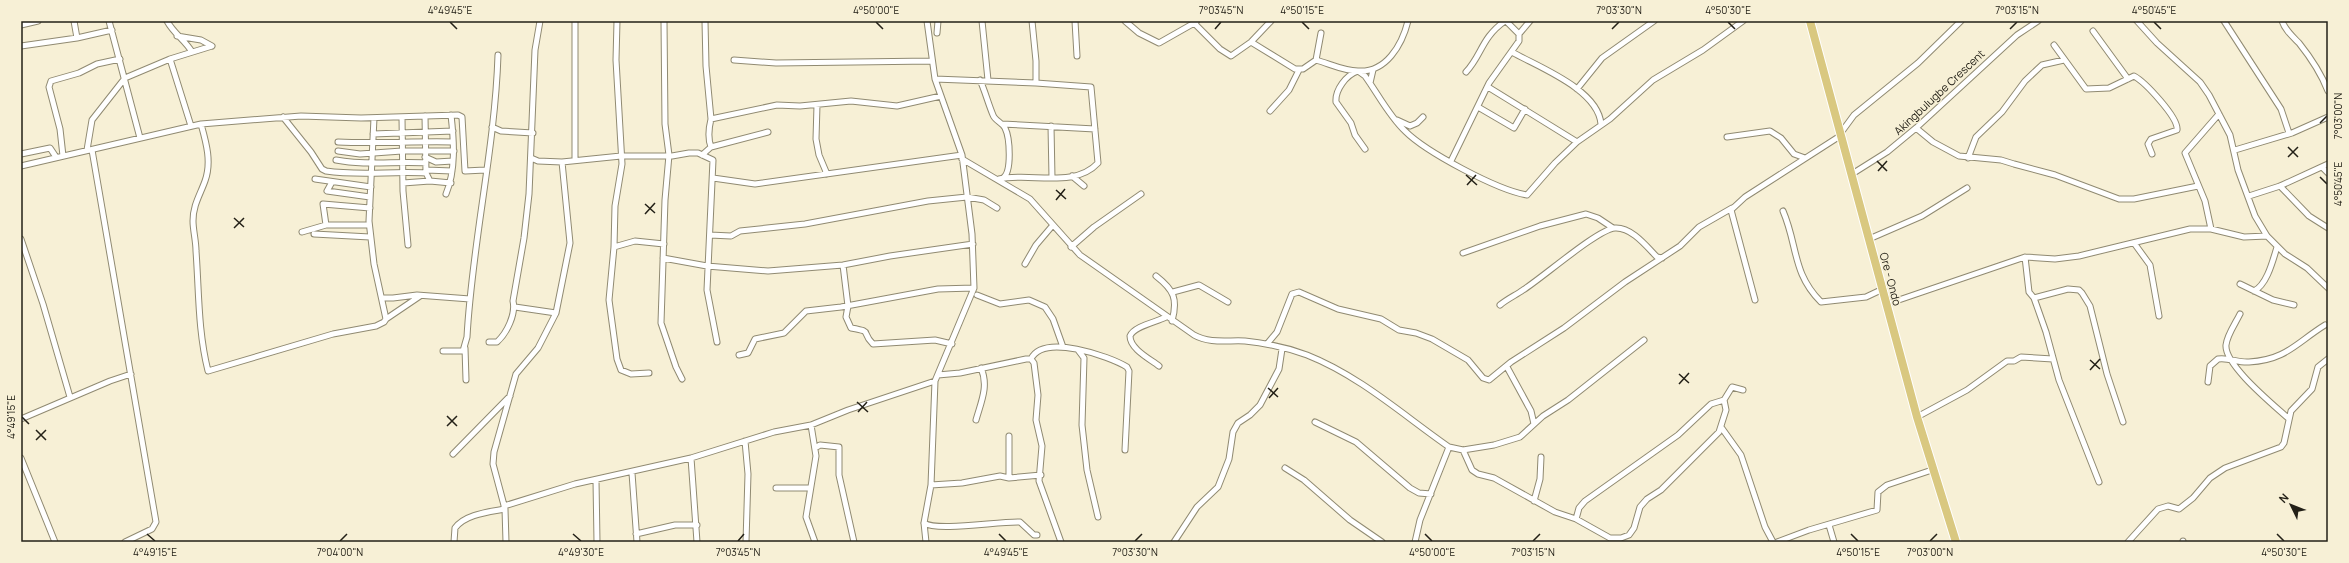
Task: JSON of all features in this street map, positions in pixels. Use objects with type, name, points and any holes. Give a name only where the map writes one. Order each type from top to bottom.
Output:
[{"type":"main road","name":"Ore - Ondo","points":[[1810,21],[1917,417],[1932,470],[1956,542]]},
{"type":"street","points":[[21,25],[38,21]]},
{"type":"street","points":[[74,21],[77,38]]},
{"type":"street","points":[[109,21],[140,138]]},
{"type":"street","points":[[167,21],[176,36],[187,44],[192,52]]},
{"type":"street","points":[[489,342],[497,342],[502,338],[506,331],[514,307],[515,288],[524,238],[531,158],[535,50],[540,21]]},
{"type":"street","points":[[575,21],[575,160]]},
{"type":"street","points":[[617,21],[616,60],[621,156],[620,180],[614,216],[614,247],[609,300],[617,359],[621,370],[631,374],[649,373]]},
{"type":"street","points":[[664,21],[665,116],[669,156],[666,186],[661,323],[682,379]]},
{"type":"street","points":[[705,21],[706,66],[711,119],[709,142],[711,147]]},
{"type":"street","points":[[926,542],[924,523],[931,485],[935,382],[974,288],[973,244],[962,157],[935,79],[927,21]]},
{"type":"street","points":[[937,33],[938,21]]},
{"type":"street","points":[[982,21],[988,80]]},
{"type":"street","points":[[1032,21],[1036,61],[1036,83]]},
{"type":"street","points":[[1074,21],[1077,56]]},
{"type":"street","points":[[1125,21],[1139,33],[1159,43],[1195,22],[1227,55],[1235,54],[1251,42],[1271,21]]},
{"type":"street","points":[[1365,149],[1356,135],[1352,123],[1336,102],[1338,90],[1345,81],[1358,71],[1373,70],[1386,61],[1397,48],[1408,21]]},
{"type":"street","points":[[1466,72],[1472,65],[1485,39],[1505,21],[1519,34]]},
{"type":"street","points":[[1452,161],[1488,87],[1519,41],[1519,34],[1530,21]]},
{"type":"street","points":[[1577,89],[1602,58],[1654,21]]},
{"type":"street","points":[[1270,111],[1289,90],[1299,70],[1316,60],[1358,71],[1363,74],[1370,83],[1404,131],[1416,141],[1437,156],[1452,161],[1486,180],[1527,195],[1555,163],[1577,142],[1610,119],[1660,74],[1703,50],[1743,21]]},
{"type":"street","points":[[1267,344],[1276,332],[1292,294],[1299,292],[1338,309],[1381,319],[1399,330],[1416,333],[1432,339],[1468,360],[1486,380],[1508,367],[1511,362],[1564,328],[1625,282],[1688,240],[1699,227],[1732,208],[1840,135],[1854,115],[1918,63],[1960,21]]},
{"type":"street","name":"Akingbulugbe Crescent","points":[[1852,174],[1887,152],[1916,128],[2017,35],[2038,21]]},
{"type":"street","points":[[2137,21],[2156,43],[2200,82],[2230,135],[2235,150],[2238,170],[2249,196],[2255,216],[2267,236],[2277,247],[2293,260],[2307,268],[2328,288]]},
{"type":"street","points":[[2224,21],[2236,43],[2281,109],[2289,133]]},
{"type":"street","points":[[2282,21],[2286,30],[2319,71],[2328,91]]},
{"type":"street","points":[[21,46],[77,38],[112,30]]},
{"type":"street","points":[[2093,31],[2128,78]]},
{"type":"street","points":[[1316,60],[1321,33]]},
{"type":"street","points":[[124,542],[152,529],[156,522],[131,374],[90,150],[92,120],[125,78],[170,59],[212,46],[208,42],[194,38],[176,36]]},
{"type":"street","points":[[1251,42],[1283,64],[1299,70]]},
{"type":"street","points":[[2054,45],[2086,89],[2109,88],[2134,76],[2138,78],[2166,108],[2178,127],[2175,132],[2149,141],[2152,154]]},
{"type":"street","points":[[1512,52],[1577,89],[1592,101],[1597,110],[1601,124]]},
{"type":"street","points":[[466,380],[465,347],[485,170],[498,87],[498,55]]},
{"type":"street","points":[[63,156],[60,129],[49,87],[51,81],[79,73],[96,64],[120,59]]},
{"type":"street","points":[[170,59],[190,126]]},
{"type":"street","points":[[734,60],[776,63],[932,61]]},
{"type":"street","points":[[1968,158],[1976,137],[2002,112],[2025,81],[2042,65],[2064,60]]},
{"type":"street","points":[[1370,83],[1373,70]]},
{"type":"street","points":[[935,79],[988,80],[1091,87],[1098,163],[1072,176],[1052,178],[1016,176],[999,179]]},
{"type":"street","points":[[980,80],[993,115],[1002,124],[1007,133],[1009,167],[1007,174],[999,179]]},
{"type":"street","points":[[1488,87],[1577,142]]},
{"type":"street","points":[[711,119],[777,104],[817,105],[851,101],[897,106],[941,96]]},
{"type":"street","points":[[817,105],[816,139],[827,174]]},
{"type":"street","points":[[1478,107],[1514,128],[1525,109]]},
{"type":"street","points":[[2210,229],[2209,216],[2185,153],[2219,114]]},
{"type":"street","points":[[21,166],[201,124],[283,117],[330,116],[374,118],[451,115],[462,117],[465,171],[485,170]]},
{"type":"street","points":[[446,194],[451,183],[454,151],[451,115]]},
{"type":"street","points":[[425,116],[426,171],[430,181]]},
{"type":"street","points":[[283,117],[311,152],[322,169],[345,174],[426,171],[452,172]]},
{"type":"street","points":[[402,117],[403,182],[408,245]]},
{"type":"street","points":[[1394,118],[1410,126],[1417,123],[1423,117]]},
{"type":"street","points":[[2235,150],[2274,140],[2328,117]]},
{"type":"street","points":[[374,118],[369,225],[370,238],[386,319]]},
{"type":"street","points":[[201,124],[208,153],[208,165],[206,180],[194,207],[193,222],[196,251],[198,317],[201,343],[208,371],[333,334],[382,324],[386,319],[420,296]]},
{"type":"street","points":[[1002,124],[1095,129]]},
{"type":"street","points":[[1051,126],[1052,178]]},
{"type":"street","points":[[492,127],[501,131],[532,133]]},
{"type":"street","points":[[1916,128],[1947,150],[1968,158],[2008,162],[2055,175],[2119,199],[2134,199],[2198,186]]},
{"type":"street","points":[[373,134],[425,130],[453,131]]},
{"type":"street","points":[[1727,138],[1770,131],[1781,138],[1794,154],[1805,158]]},
{"type":"street","points":[[702,155],[711,147],[768,132]]},
{"type":"street","points":[[338,142],[372,144],[425,141],[453,142]]},
{"type":"street","points":[[21,154],[50,148],[56,157]]},
{"type":"street","points":[[338,151],[360,154],[402,151],[425,154],[454,151]]},
{"type":"street","points":[[531,158],[538,161],[562,162],[610,159],[621,156],[669,156],[688,153],[702,155],[713,160],[707,290],[717,342]]},
{"type":"street","points":[[425,154],[436,162],[453,161]]},
{"type":"street","points":[[713,178],[755,184],[962,157],[1030,199],[1071,247],[1172,321],[1203,340],[1267,344],[1306,355],[1352,378],[1378,394],[1449,447],[1463,450],[1494,445],[1520,437],[1534,424],[1568,400],[1644,340]]},
{"type":"street","points":[[336,160],[372,164],[403,162],[426,163]]},
{"type":"street","points":[[506,542],[504,508],[493,464],[518,370],[538,348],[556,313],[570,243],[562,162]]},
{"type":"street","points":[[2249,196],[2280,186],[2328,164]]},
{"type":"street","points":[[2322,167],[2328,173]]},
{"type":"street","points":[[422,181],[426,171]]},
{"type":"street","points":[[1072,176],[1084,186]]},
{"type":"street","points":[[316,179],[371,187]]},
{"type":"street","points":[[403,182],[430,181],[451,183]]},
{"type":"street","points":[[332,182],[328,190],[370,197]]},
{"type":"street","points":[[2280,186],[2309,216],[2328,228]]},
{"type":"street","points":[[1869,239],[1922,216],[1967,188]]},
{"type":"street","points":[[1071,247],[1094,227],[1141,194]]},
{"type":"street","points":[[710,235],[731,236],[740,231],[805,224],[921,202],[967,197],[984,200],[997,208]]},
{"type":"street","points":[[326,225],[323,204],[370,208]]},
{"type":"street","points":[[1732,208],[1731,213],[1742,247],[1755,300]]},
{"type":"street","points":[[1783,211],[1789,224],[1800,274],[1810,291],[1821,302],[1866,297],[1883,289]]},
{"type":"street","points":[[1463,253],[1540,226],[1586,214],[1598,218],[1612,228],[1626,231],[1638,238],[1657,257],[1662,258]]},
{"type":"street","points":[[302,232],[326,225],[369,225]]},
{"type":"street","points":[[1025,264],[1036,246],[1053,225]]},
{"type":"street","points":[[1500,305],[1612,228]]},
{"type":"street","points":[[1887,304],[2025,257],[2055,259],[2079,256],[2190,229],[2210,229],[2244,237],[2267,236]]},
{"type":"street","points":[[314,234],[370,238]]},
{"type":"street","points":[[21,239],[44,304],[70,397]]},
{"type":"street","points":[[614,247],[635,241],[664,244]]},
{"type":"street","points":[[2134,243],[2150,265],[2159,316]]},
{"type":"street","points":[[663,258],[707,266],[768,271],[843,265],[890,256],[973,244]]},
{"type":"street","points":[[2254,291],[2260,287],[2269,271],[2277,247]]},
{"type":"street","points":[[2025,257],[2029,292],[2034,298],[2059,380],[2098,482]]},
{"type":"street","points":[[843,265],[848,306],[846,317],[848,326],[863,329],[868,332],[869,340],[873,344],[934,340],[952,344]]},
{"type":"street","points":[[1156,276],[1173,292],[1175,310],[1172,321]]},
{"type":"street","points":[[2240,284],[2273,300],[2294,305]]},
{"type":"street","points":[[1173,292],[1199,285],[1228,302]]},
{"type":"street","points":[[739,355],[748,353],[755,339],[760,336],[784,333],[806,310],[848,306],[938,289],[974,288]]},
{"type":"street","points":[[2034,298],[2068,289],[2079,290],[2082,293],[2090,306],[2107,374],[2123,422]]},
{"type":"street","points":[[977,295],[1000,304],[1029,300],[1044,307],[1053,318],[1063,347]]},
{"type":"street","points":[[382,298],[420,296],[470,299]]},
{"type":"street","points":[[514,307],[556,313]]},
{"type":"street","points":[[2240,314],[2226,346],[2232,361],[2249,381],[2289,419]]},
{"type":"street","points":[[1159,366],[1137,349],[1131,342],[1130,336],[1135,330],[1157,322],[1166,316]]},
{"type":"street","points":[[2208,382],[2210,366],[2214,361],[2223,358],[2232,361],[2246,362],[2278,357],[2290,352],[2325,325]]},
{"type":"street","points":[[443,351],[462,351],[465,347]]},
{"type":"street","points":[[938,375],[960,373],[1031,359],[1033,355],[1040,351],[1063,347],[1097,353],[1128,367],[1125,450]]},
{"type":"street","points":[[1174,542],[1197,507],[1218,487],[1229,459],[1233,432],[1238,423],[1250,415],[1260,405],[1276,378],[1281,362],[1282,349]]},
{"type":"street","points":[[1078,350],[1084,358],[1082,425],[1085,456],[1098,517]]},
{"type":"street","points":[[1917,417],[1967,390],[2007,361],[2014,361],[2021,357],[2053,360]]},
{"type":"street","points":[[1031,359],[1034,363],[1037,375],[1036,420],[1042,446],[1039,481],[1061,542]]},
{"type":"street","points":[[2128,542],[2158,509],[2168,506],[2179,509],[2193,498],[2210,478],[2225,468],[2281,447],[2284,443],[2289,419],[2294,408],[2312,389],[2318,368],[2328,360]]},
{"type":"street","points":[[1508,367],[1531,411],[1534,424]]},
{"type":"street","points":[[976,420],[986,386],[986,379],[981,368]]},
{"type":"street","points":[[21,419],[70,397],[131,374]]},
{"type":"street","points":[[454,542],[455,528],[463,521],[488,512],[575,484],[632,473],[649,466],[691,458],[774,432],[811,425],[848,410],[935,382]]},
{"type":"street","points":[[1576,519],[1579,508],[1585,500],[1678,435],[1711,404],[1724,400],[1732,387],[1743,390]]},
{"type":"street","points":[[453,454],[500,408],[511,394]]},
{"type":"street","points":[[1463,450],[1472,470],[1478,474],[1494,478],[1555,512],[1576,519],[1614,540],[1629,535],[1634,528],[1644,503],[1661,490],[1721,427],[1726,410],[1724,400]]},
{"type":"street","points":[[1316,422],[1356,442],[1410,488],[1419,493],[1430,494]]},
{"type":"street","points":[[811,425],[816,460],[806,517],[815,542]]},
{"type":"street","points":[[1721,427],[1740,455],[1765,527],[1773,542]]},
{"type":"street","points":[[1009,436],[1009,478]]},
{"type":"street","points":[[745,441],[748,489],[746,542]]},
{"type":"street","points":[[815,448],[820,445],[839,446],[840,485],[854,542]]},
{"type":"street","points":[[1415,542],[1420,520],[1449,447]]},
{"type":"street","points":[[1534,500],[1540,479],[1541,457]]},
{"type":"street","points":[[691,458],[697,525],[697,542]]},
{"type":"street","points":[[21,459],[55,542]]},
{"type":"street","points":[[1286,468],[1304,480],[1350,520],[1382,542]]},
{"type":"street","points":[[1777,542],[1808,530],[1877,510],[1878,492],[1887,485],[1932,470]]},
{"type":"street","points":[[632,473],[637,542]]},
{"type":"street","points":[[931,485],[962,483],[1000,476],[1009,478],[1040,475]]},
{"type":"street","points":[[596,480],[597,542]]},
{"type":"street","points":[[776,488],[810,488]]},
{"type":"street","points":[[924,523],[928,525],[947,527],[998,522],[1020,522],[1034,535],[1037,535]]},
{"type":"street","points":[[636,534],[675,525],[697,525]]},
{"type":"street","points":[[1829,525],[1834,542]]}]
